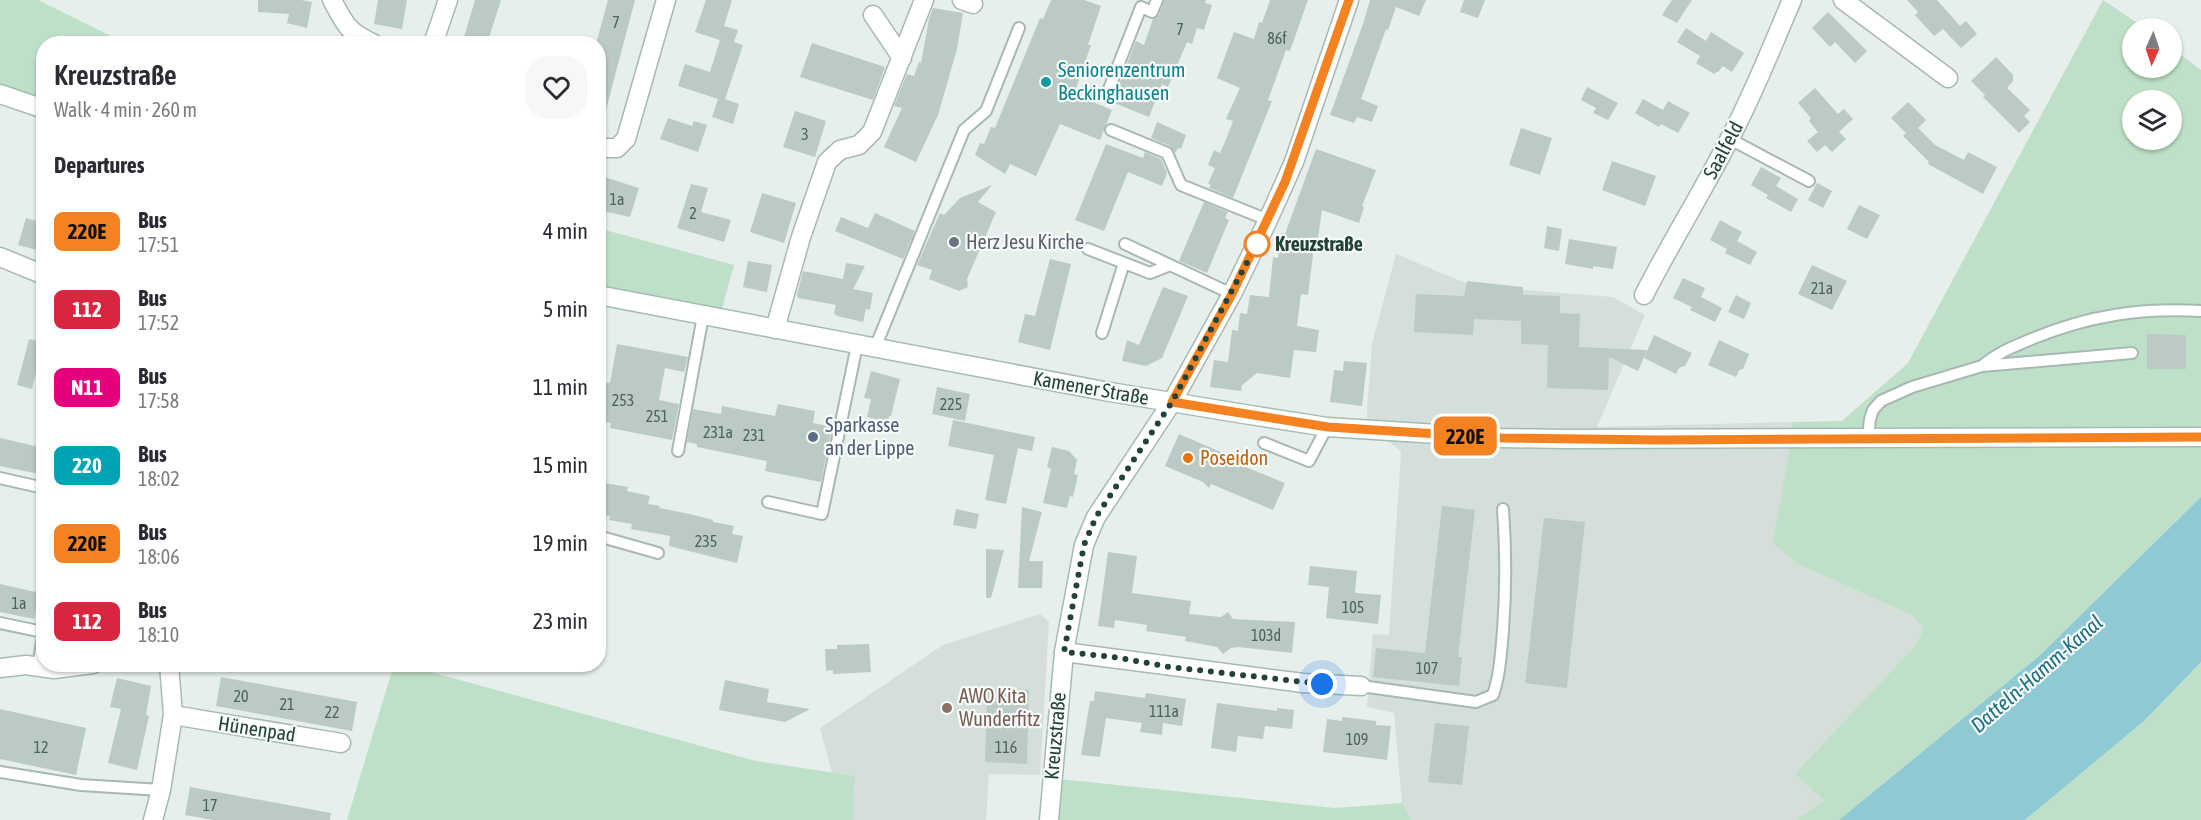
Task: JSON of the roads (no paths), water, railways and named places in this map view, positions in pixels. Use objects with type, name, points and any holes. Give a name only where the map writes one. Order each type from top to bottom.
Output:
[{"type":"street","points":[[332,0],[347,28],[358,36]]},
{"type":"street","points":[[436,36],[448,0]]},
{"type":"street","points":[[606,148],[617,148],[626,139],[666,0]]},
{"type":"street","points":[[775,329],[801,237],[827,162],[840,150],[859,145],[872,132],[924,0]]},
{"type":"street","name":"Kreuzstraße","points":[[1049,820],[1064,652],[1084,545],[1096,517],[1172,402],[1232,294],[1268,220],[1294,162],[1349,0]]},
{"type":"street","name":"Saalfeld","points":[[1644,295],[1730,139],[1792,0]]},
{"type":"street","points":[[1844,0],[1948,78]]},
{"type":"street","points":[[873,15],[903,58]]},
{"type":"street","points":[[0,94],[36,106]]},
{"type":"street","points":[[0,257],[36,272]]},
{"type":"street","name":"Kamener Straße","points":[[606,297],[1104,391],[1328,427],[1501,438],[2201,437]]},
{"type":"street","points":[[1064,652],[1303,683],[1361,686]]},
{"type":"street","points":[[0,668],[36,666]]},
{"type":"street","points":[[153,820],[161,789],[173,715],[170,672]]},
{"type":"street","name":"Hünenpad","points":[[173,715],[341,743]]},
{"type":"lane","points":[[1107,94],[1141,7],[1152,12],[1157,0]]},
{"type":"lane","points":[[875,348],[964,130],[986,111],[1019,28]]},
{"type":"lane","points":[[1111,130],[1167,153],[1181,185],[1268,220]]},
{"type":"lane","points":[[1730,139],[1809,181]]},
{"type":"lane","points":[[1125,244],[1232,294]]},
{"type":"lane","points":[[1088,249],[1150,273],[1170,265]]},
{"type":"lane","points":[[1102,333],[1124,262]]},
{"type":"lane","points":[[1982,366],[1998,352],[2081,320],[2118,314],[2175,310],[2201,311]]},
{"type":"lane","points":[[678,452],[703,316]]},
{"type":"lane","points":[[768,502],[822,514],[857,345]]},
{"type":"lane","points":[[1869,438],[1873,410],[1881,401],[1912,387],[1982,366],[2132,353]]},
{"type":"lane","points":[[1264,443],[1309,461],[1328,427]]},
{"type":"lane","points":[[0,478],[36,486]]},
{"type":"lane","points":[[1361,686],[1476,702],[1493,695],[1499,678],[1505,595],[1506,544],[1503,509]]},
{"type":"lane","points":[[606,538],[658,553]]},
{"type":"lane","points":[[0,623],[36,631]]},
{"type":"lane","points":[[0,772],[81,785],[161,789]]},
{"type":"water","name":"Datteln-Hamm-Kanal","points":[[2201,497],[2201,662],[2144,721],[2025,820],[1839,820],[2038,657]]},
{"type":"place","name":"Seniorenzentrum Beckinghausen","points":[[1046,82]]},
{"type":"place","name":"Herz Jesu Kirche","points":[[954,242]]},
{"type":"place","name":"Kreuzstraße","points":[[1257,244]]},
{"type":"place","name":"Sparkasse an der Lippe","points":[[813,437]]},
{"type":"place","name":"Poseidon","points":[[1188,458]]},
{"type":"place","name":"AWO Kita Wunderfitz","points":[[947,708]]}]
